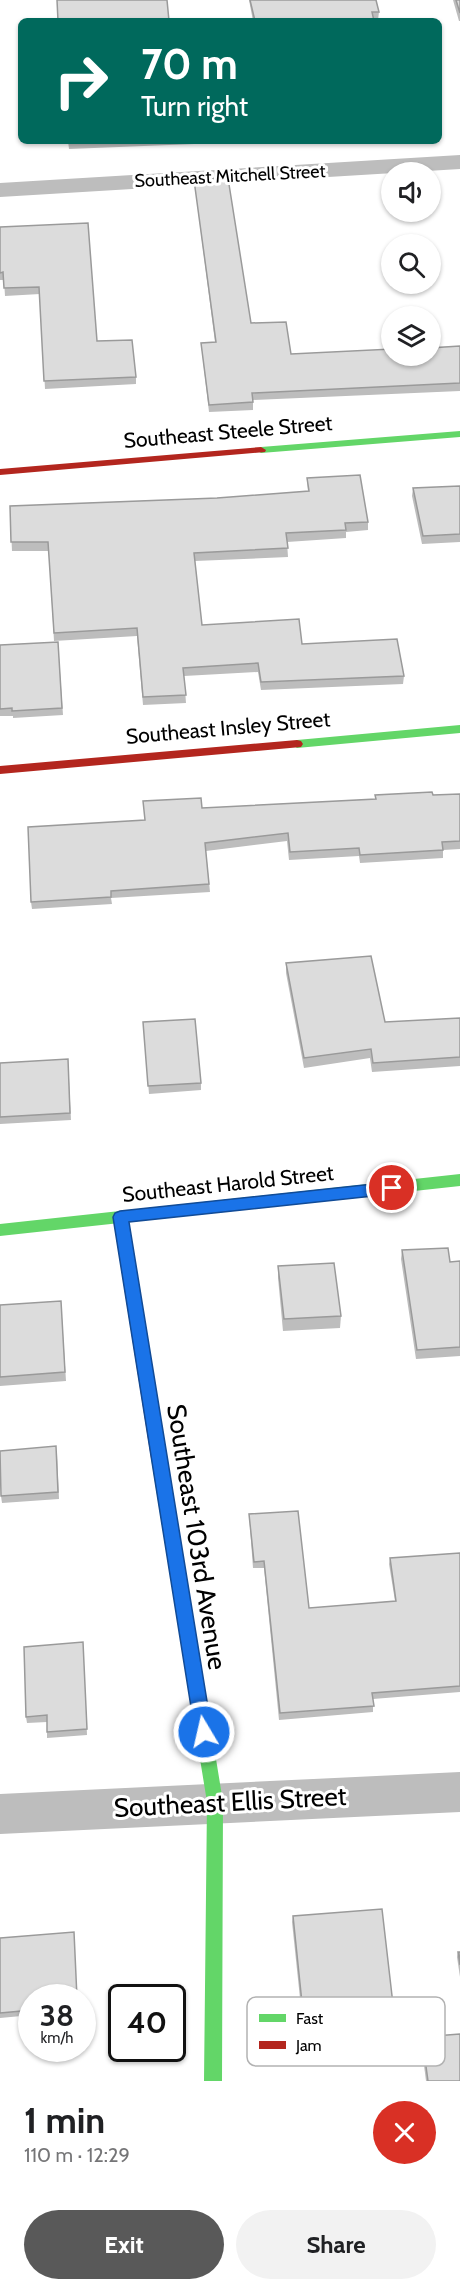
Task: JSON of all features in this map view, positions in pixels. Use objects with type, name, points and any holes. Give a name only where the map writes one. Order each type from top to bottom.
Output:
[{"type":"street","name":"Southeast Mitchell Street","points":[[0,190],[460,162]]},
{"type":"street","name":"Southeast Steele Street","points":[[0,472],[460,434]]},
{"type":"street","name":"Southeast Insley Street","points":[[0,770],[460,729]]},
{"type":"street","name":"Southeast Harold Street","points":[[0,1230],[460,1180]]},
{"type":"street","name":"Southeast 103rd Avenue","points":[[120,1217],[215,1802],[213,2081]]},
{"type":"street","name":"Southeast Ellis Street","points":[[0,1814],[460,1792]]},
{"type":"building","points":[[57,0],[167,0],[169,18],[58,18]]},
{"type":"building","points":[[250,0],[376,0],[379,12],[372,12],[373,18],[254,18]]},
{"type":"building","points":[[456,0],[460,0],[460,13]]},
{"type":"building","points":[[228,178],[251,323],[286,322],[291,354],[381,350],[381,366],[441,366],[441,347],[460,346],[460,383],[252,393],[253,402],[209,405],[201,343],[216,342],[194,180]]},
{"type":"building","points":[[88,223],[97,341],[132,340],[136,377],[44,381],[39,287],[4,288],[3,272],[0,273],[0,227]]},
{"type":"building","points":[[360,475],[368,522],[345,523],[346,530],[286,533],[288,548],[194,553],[202,625],[299,619],[302,644],[397,639],[404,676],[261,682],[258,663],[183,668],[186,695],[143,697],[137,628],[54,633],[48,542],[11,542],[10,506],[217,498],[309,491],[307,478]]},
{"type":"building","points":[[460,486],[460,534],[423,536],[413,488]]},
{"type":"building","points":[[58,642],[62,708],[12,711],[12,708],[0,709],[0,645]]},
{"type":"building","points":[[432,792],[433,795],[460,794],[460,841],[442,842],[443,850],[360,855],[359,848],[290,852],[288,833],[205,843],[209,884],[111,891],[111,897],[31,902],[28,827],[145,820],[143,801],[201,798],[202,808],[376,799],[375,795]]},
{"type":"building","points":[[371,956],[385,1022],[460,1018],[460,1057],[373,1063],[371,1049],[304,1058],[286,963]]},
{"type":"building","points":[[195,1019],[201,1083],[148,1086],[143,1022]]},
{"type":"building","points":[[68,1059],[70,1113],[0,1117],[0,1063]]},
{"type":"building","points":[[448,1248],[450,1262],[460,1261],[460,1347],[417,1350],[402,1250]]},
{"type":"building","points":[[334,1263],[341,1316],[284,1319],[278,1266]]},
{"type":"building","points":[[61,1301],[65,1372],[0,1377],[0,1305]]},
{"type":"building","points":[[56,1446],[58,1492],[1,1496],[0,1451]]},
{"type":"building","points":[[298,1511],[309,1608],[396,1601],[390,1558],[460,1553],[460,1686],[372,1693],[374,1706],[280,1713],[264,1561],[254,1562],[249,1514]]},
{"type":"building","points":[[83,1642],[87,1729],[47,1732],[47,1715],[26,1717],[24,1647]]},
{"type":"building","points":[[382,1909],[392,1997],[301,1997],[293,1916]]},
{"type":"building","points":[[74,1932],[76,1984],[18,1984],[18,2011],[0,2013],[0,1938]]},
{"type":"building","points":[[460,2034],[460,2081],[428,2081],[426,2066],[445,2066],[445,2035]]},
{"type":"traffic: fast","points":[[261,450],[460,434]]},
{"type":"traffic: fast","points":[[297,744],[460,729]]},
{"type":"traffic: fast","points":[[0,1230],[460,1180]]},
{"type":"traffic: fast","points":[[159,1458],[215,1802],[213,2081]]},
{"type":"traffic: jam","points":[[0,472],[261,450]]},
{"type":"traffic: jam","points":[[0,770],[297,744]]},
{"type":"traffic: jam","points":[[120,1217],[159,1458]]},
{"type":"route","points":[[204,1732],[120,1217],[392,1188]]}]
